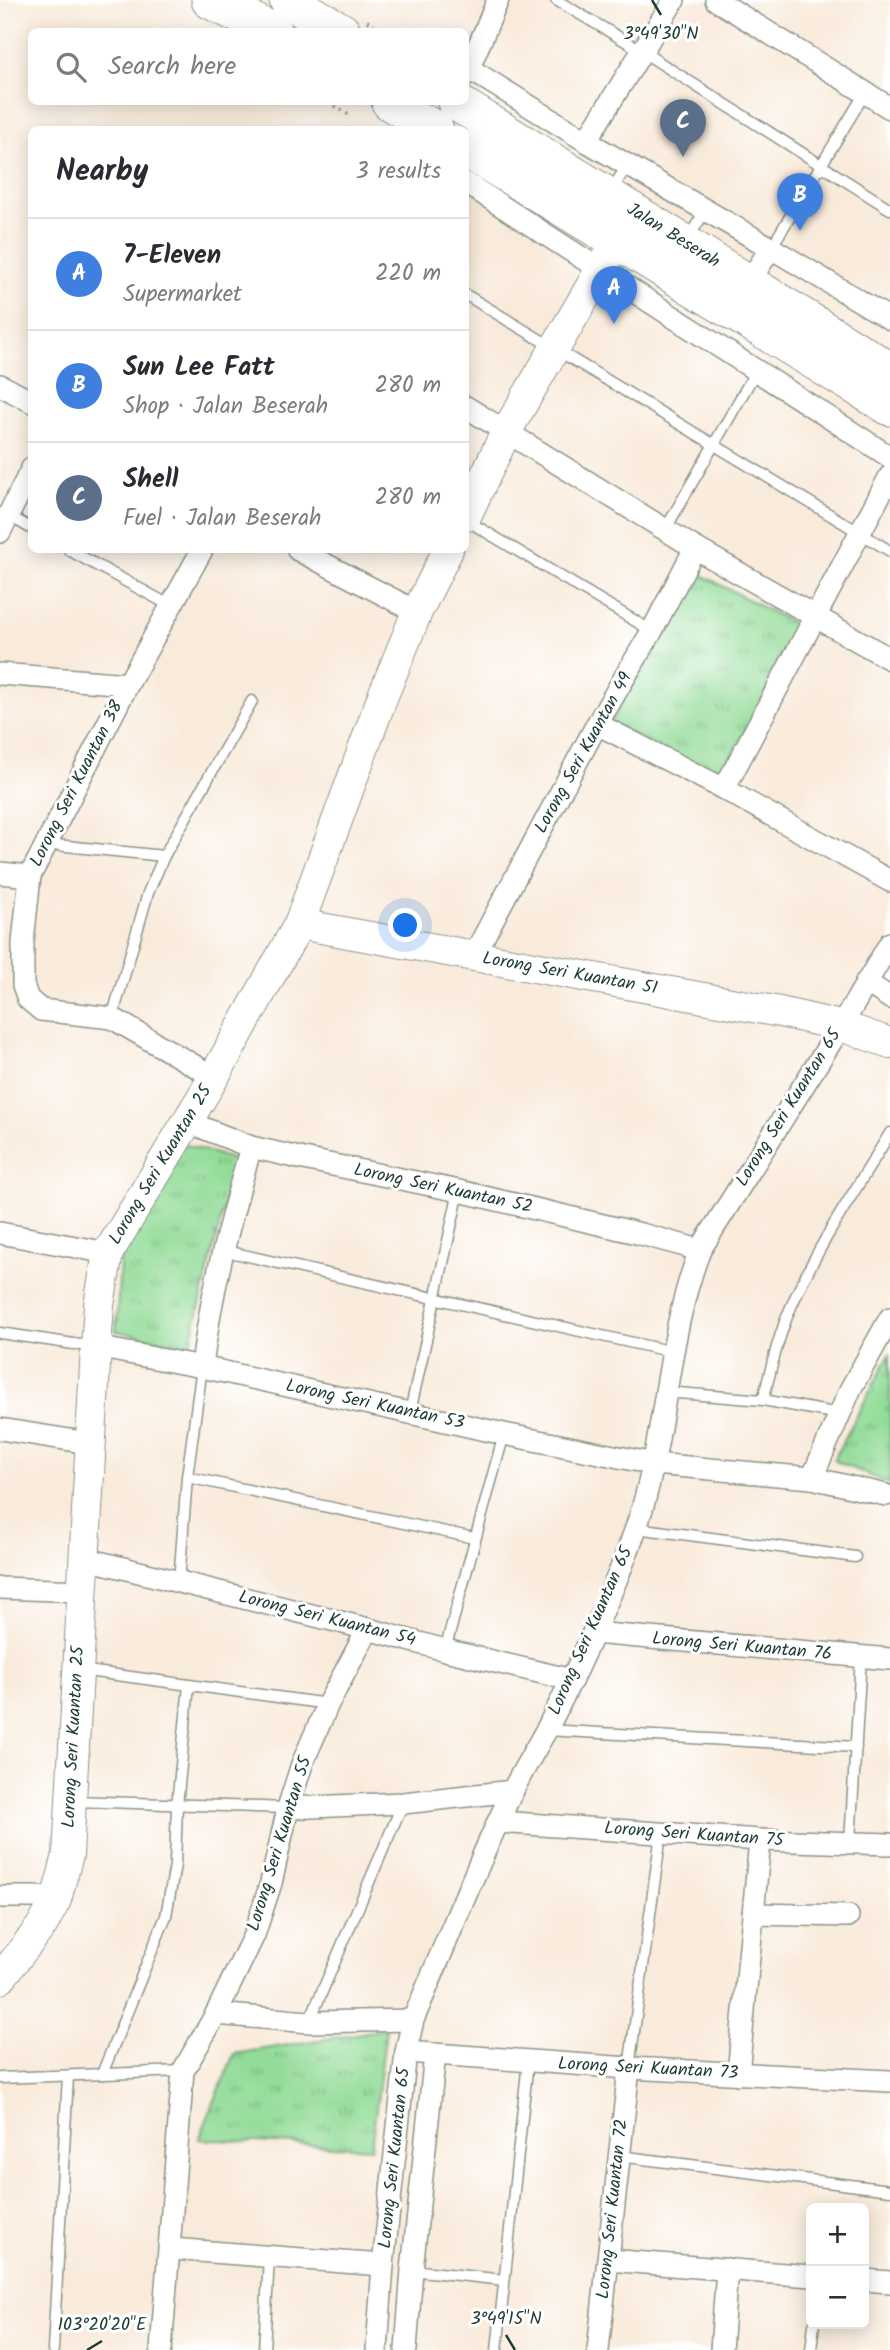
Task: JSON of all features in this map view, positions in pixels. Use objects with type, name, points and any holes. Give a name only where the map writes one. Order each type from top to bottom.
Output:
[{"type":"highway","points":[[210,0],[266,28]]},
{"type":"highway","points":[[288,0],[351,24]]},
{"type":"highway","name":"Jalan Beserah","points":[[469,88],[615,230],[685,243],[890,371]]},
{"type":"highway","points":[[395,105],[429,126]]},
{"type":"highway","name":"Jalan Beserah","points":[[469,151],[615,230],[890,407]]},
{"type":"street","points":[[469,68],[498,0]]},
{"type":"street","points":[[586,141],[674,0]]},
{"type":"street","points":[[716,0],[890,108]]},
{"type":"street","points":[[469,85],[628,164],[890,319]]},
{"type":"street","points":[[469,184],[615,230],[756,371],[890,457]]},
{"type":"street","points":[[469,512],[506,432],[555,347],[615,230]]},
{"type":"street","points":[[748,283],[771,248]]},
{"type":"street","points":[[0,385],[28,400]]},
{"type":"street","points":[[469,409],[695,548],[890,659]]},
{"type":"street","points":[[3,519],[28,475]]},
{"type":"street","points":[[724,789],[890,476]]},
{"type":"street","name":"Lorong Seri Kuantan 49","points":[[473,957],[597,724],[652,631],[695,548]]},
{"type":"street","name":"Lorong Seri Kuantan 38","points":[[200,553],[128,684],[30,876],[23,942],[23,985],[28,999],[41,1010],[112,1018],[214,1077]]},
{"type":"street","points":[[304,553],[417,612]]},
{"type":"street","name":"Lorong Seri Kuantan 25","points":[[0,1979],[43,1924],[56,1900],[68,1855],[89,1443],[100,1294],[108,1253],[188,1122],[299,924],[382,698],[417,612],[447,553]]},
{"type":"street","points":[[0,674],[128,684]]},
{"type":"street","points":[[597,724],[724,789],[890,881]]},
{"type":"street","points":[[0,873],[30,876]]},
{"type":"street","name":"Lorong Seri Kuantan 51","points":[[299,924],[780,1012],[841,1026],[890,1043]]},
{"type":"street","name":"Lorong Seri Kuantan 65","points":[[377,2350],[383,2265],[406,2052],[413,2020],[498,1822],[572,1680],[613,1590],[636,1528],[654,1464],[677,1322],[687,1283],[700,1250],[890,943]]},
{"type":"street","points":[[866,982],[890,998]]},
{"type":"street","name":"Lorong Seri Kuantan 52","points":[[188,1122],[251,1147],[459,1191],[700,1250]]},
{"type":"street","points":[[202,1367],[221,1250],[251,1147]]},
{"type":"street","points":[[0,1233],[108,1253]]},
{"type":"street","points":[[812,1478],[839,1414],[890,1318]]},
{"type":"street","name":"Lorong Seri Kuantan 53","points":[[96,1347],[202,1367],[504,1434],[654,1464],[812,1478],[886,1495]]},
{"type":"street","points":[[0,1429],[89,1443]]},
{"type":"street","name":"Lorong Seri Kuantan 54","points":[[83,1558],[572,1680]]},
{"type":"street","points":[[0,1588],[82,1591]]},
{"type":"street","name":"Lorong Seri Kuantan 55","points":[[162,2350],[183,2071],[216,2014],[254,1935],[302,1764],[328,1704],[368,1629]]},
{"type":"street","name":"Lorong Seri Kuantan 76","points":[[593,1633],[890,1659]]},
{"type":"street","points":[[288,1808],[402,1803],[513,1791]]},
{"type":"street","name":"Lorong Seri Kuantan 75","points":[[498,1822],[760,1840],[890,1844]]},
{"type":"street","points":[[738,2074],[760,1840]]},
{"type":"street","points":[[0,1898],[36,1897],[56,1900]]},
{"type":"street","points":[[753,1914],[848,1916]]},
{"type":"street","points":[[216,2014],[309,2022],[413,2020]]},
{"type":"street","name":"Lorong Seri Kuantan 73","points":[[406,2052],[528,2062],[890,2081]]},
{"type":"street","points":[[406,2350],[435,2054]]},
{"type":"street","name":"Lorong Seri Kuantan 72","points":[[598,2350],[629,2068]]},
{"type":"street","points":[[171,2249],[383,2265]]},
{"type":"street","points":[[608,2260],[806,2276]]},
{"type":"street","points":[[721,2350],[727,2269]]},
{"type":"street","points":[[869,2280],[890,2282]]},
{"type":"lane","points":[[556,0],[642,51],[890,209]]},
{"type":"lane","points":[[771,248],[864,93]]},
{"type":"lane","points":[[615,230],[628,164]]},
{"type":"lane","points":[[685,243],[706,209]]},
{"type":"lane","points":[[469,297],[890,551]]},
{"type":"lane","points":[[665,530],[756,371]]},
{"type":"lane","points":[[3,519],[28,527]]},
{"type":"lane","points":[[469,520],[652,631]]},
{"type":"lane","points":[[74,553],[171,606]]},
{"type":"lane","points":[[112,1018],[148,893],[164,856],[252,701]]},
{"type":"lane","points":[[46,844],[164,856]]},
{"type":"lane","points":[[763,1401],[790,1309],[811,1264],[890,1133]]},
{"type":"lane","points":[[410,1412],[459,1191]]},
{"type":"lane","points":[[221,1250],[673,1352]]},
{"type":"lane","points":[[0,1333],[96,1347]]},
{"type":"lane","points":[[179,1582],[187,1477],[202,1367]]},
{"type":"lane","points":[[666,1392],[763,1401],[839,1414]]},
{"type":"lane","points":[[445,1650],[504,1434]]},
{"type":"lane","points":[[187,1477],[474,1538]]},
{"type":"lane","points":[[636,1528],[855,1557]]},
{"type":"lane","points":[[850,1842],[861,1657]]},
{"type":"lane","points":[[77,1670],[328,1704]]},
{"type":"lane","points":[[102,2074],[166,1916],[175,1865],[177,1805],[189,1685]]},
{"type":"lane","points":[[546,1730],[856,1747]]},
{"type":"lane","points":[[71,1801],[288,1808]]},
{"type":"lane","points":[[309,2022],[402,1803]]},
{"type":"lane","points":[[629,2068],[661,1834]]},
{"type":"lane","points":[[497,2350],[528,2062]]},
{"type":"lane","points":[[0,2078],[183,2071]]},
{"type":"lane","points":[[53,2350],[68,2076]]},
{"type":"lane","points":[[619,2156],[890,2190]]},
{"type":"lane","points":[[264,2350],[269,2257]]},
{"type":"lane","points":[[412,2270],[504,2280]]},
{"type":"lane","points":[[811,2350],[813,2329]]},
{"type":"path","points":[[334,105],[352,117]]},
{"type":"green space","points":[[698,573],[802,628],[720,777],[610,723]]},
{"type":"green space","points":[[184,1144],[235,1160],[190,1346],[116,1331],[121,1245]]},
{"type":"green space","points":[[890,1354],[890,1484],[833,1460]]},
{"type":"green space","points":[[386,2029],[371,2148],[199,2139],[234,2054]]},
{"type":"place","name":"Shell","points":[[683,157]]},
{"type":"place","name":"Sun Lee Fatt","points":[[800,231]]},
{"type":"place","name":"7-Eleven","points":[[614,324]]}]
